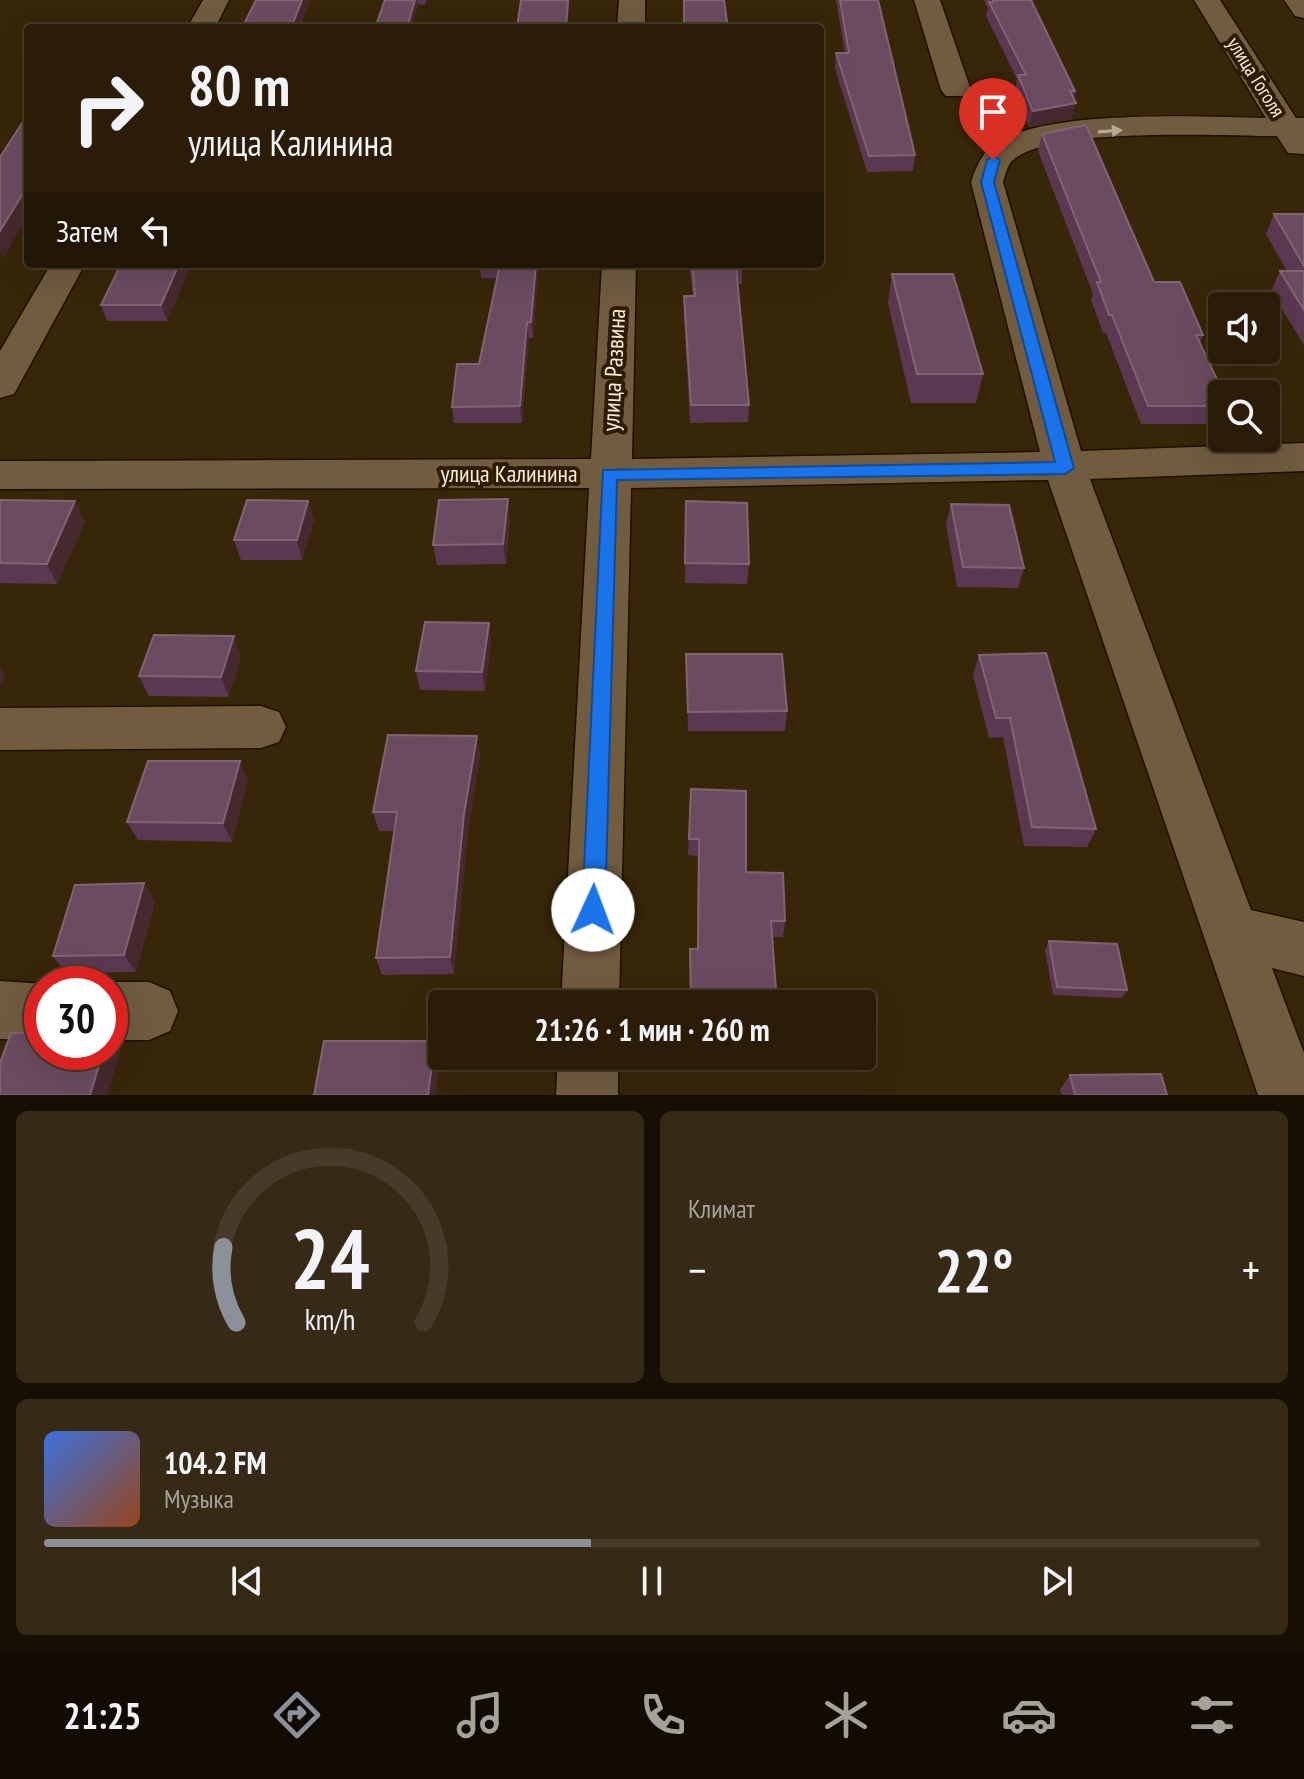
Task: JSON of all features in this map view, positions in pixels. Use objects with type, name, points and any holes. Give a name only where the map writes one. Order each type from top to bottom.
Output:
[{"type":"street","points":[[203,24],[216,0]]},
{"type":"street","points":[[631,24],[632,0]]},
{"type":"street","points":[[927,0],[956,90]]},
{"type":"street","name":"улица Гоголя","points":[[1207,0],[1298,136]]},
{"type":"street","points":[[1297,0],[1304,10]]},
{"type":"street","points":[[1289,1095],[1065,468],[987,182],[993,160],[1011,147],[1057,135],[1120,130],[1298,136]]},
{"type":"street","points":[[0,385],[66,268]]},
{"type":"street","name":"улица Развина","points":[[591,990],[619,268]]},
{"type":"street","name":"улица Калинина","points":[[0,475],[609,474],[1065,468],[1304,457]]},
{"type":"street","points":[[0,729],[261,727]]},
{"type":"street","points":[[1231,932],[1304,949]]},
{"type":"street","points":[[0,1010],[24,1011]]},
{"type":"street","points":[[587,1095],[588,1070]]},
{"type":"building","points":[[256,0],[302,0],[293,24],[244,24]]},
{"type":"building","points":[[385,0],[415,0],[408,24],[376,24]]},
{"type":"building","points":[[521,0],[568,0],[566,24],[518,24]]},
{"type":"building","points":[[684,0],[724,0],[727,24],[684,24]]},
{"type":"building","points":[[840,0],[878,0],[915,155],[869,156],[836,53],[849,53]]},
{"type":"building","points":[[1031,0],[1075,91],[1070,91],[1076,103],[1033,111],[1018,75],[1026,75],[989,2]]},
{"type":"building","points":[[24,120],[24,192],[0,231],[0,157]]},
{"type":"building","points":[[1086,125],[1154,282],[1180,282],[1203,335],[1196,335],[1217,380],[1208,380],[1208,406],[1148,406],[1112,315],[1109,315],[1097,282],[1101,282],[1042,134]]},
{"type":"building","points":[[1274,214],[1304,214],[1304,266]]},
{"type":"building","points":[[119,268],[177,268],[161,305],[101,305]]},
{"type":"building","points":[[499,268],[536,268],[531,322],[527,322],[520,406],[452,407],[457,364],[479,364]]},
{"type":"building","points":[[692,268],[736,268],[749,405],[691,405],[684,296],[695,296]]},
{"type":"building","points":[[1280,271],[1304,271],[1304,310]]},
{"type":"building","points":[[892,274],[953,274],[983,374],[917,374]]},
{"type":"building","points":[[508,499],[503,544],[433,545],[439,500]]},
{"type":"building","points":[[0,500],[75,501],[47,564],[0,563]]},
{"type":"building","points":[[247,500],[308,501],[297,540],[234,540]]},
{"type":"building","points":[[686,501],[747,503],[749,564],[685,563]]},
{"type":"building","points":[[951,504],[1009,505],[1024,568],[963,567]]},
{"type":"building","points":[[425,622],[489,623],[482,672],[416,671]]},
{"type":"building","points":[[154,635],[234,636],[221,677],[139,676]]},
{"type":"building","points":[[1046,653],[1096,829],[1032,827],[1010,718],[996,718],[979,655]]},
{"type":"building","points":[[686,654],[782,654],[787,711],[688,712]]},
{"type":"building","points":[[388,735],[477,736],[464,814],[450,957],[376,958],[397,812],[373,812]]},
{"type":"building","points":[[148,761],[240,761],[223,823],[127,822]]},
{"type":"building","points":[[691,789],[746,791],[746,872],[783,873],[785,921],[771,921],[776,990],[691,990],[690,949],[698,949],[699,839],[689,839]]},
{"type":"building","points":[[144,883],[124,955],[53,956],[75,885]]},
{"type":"building","points":[[1049,941],[1117,944],[1127,990],[1057,987]]},
{"type":"building","points":[[11,1033],[24,1033],[24,1070],[98,1070],[90,1095],[0,1095],[0,1063]]},
{"type":"building","points":[[324,1041],[428,1041],[428,1070],[431,1070],[428,1095],[314,1095]]},
{"type":"building","points":[[1161,1074],[1167,1095],[1075,1095],[1070,1075]]},
{"type":"route","points":[[593,910],[609,474],[1065,468],[987,182],[993,160]]}]
